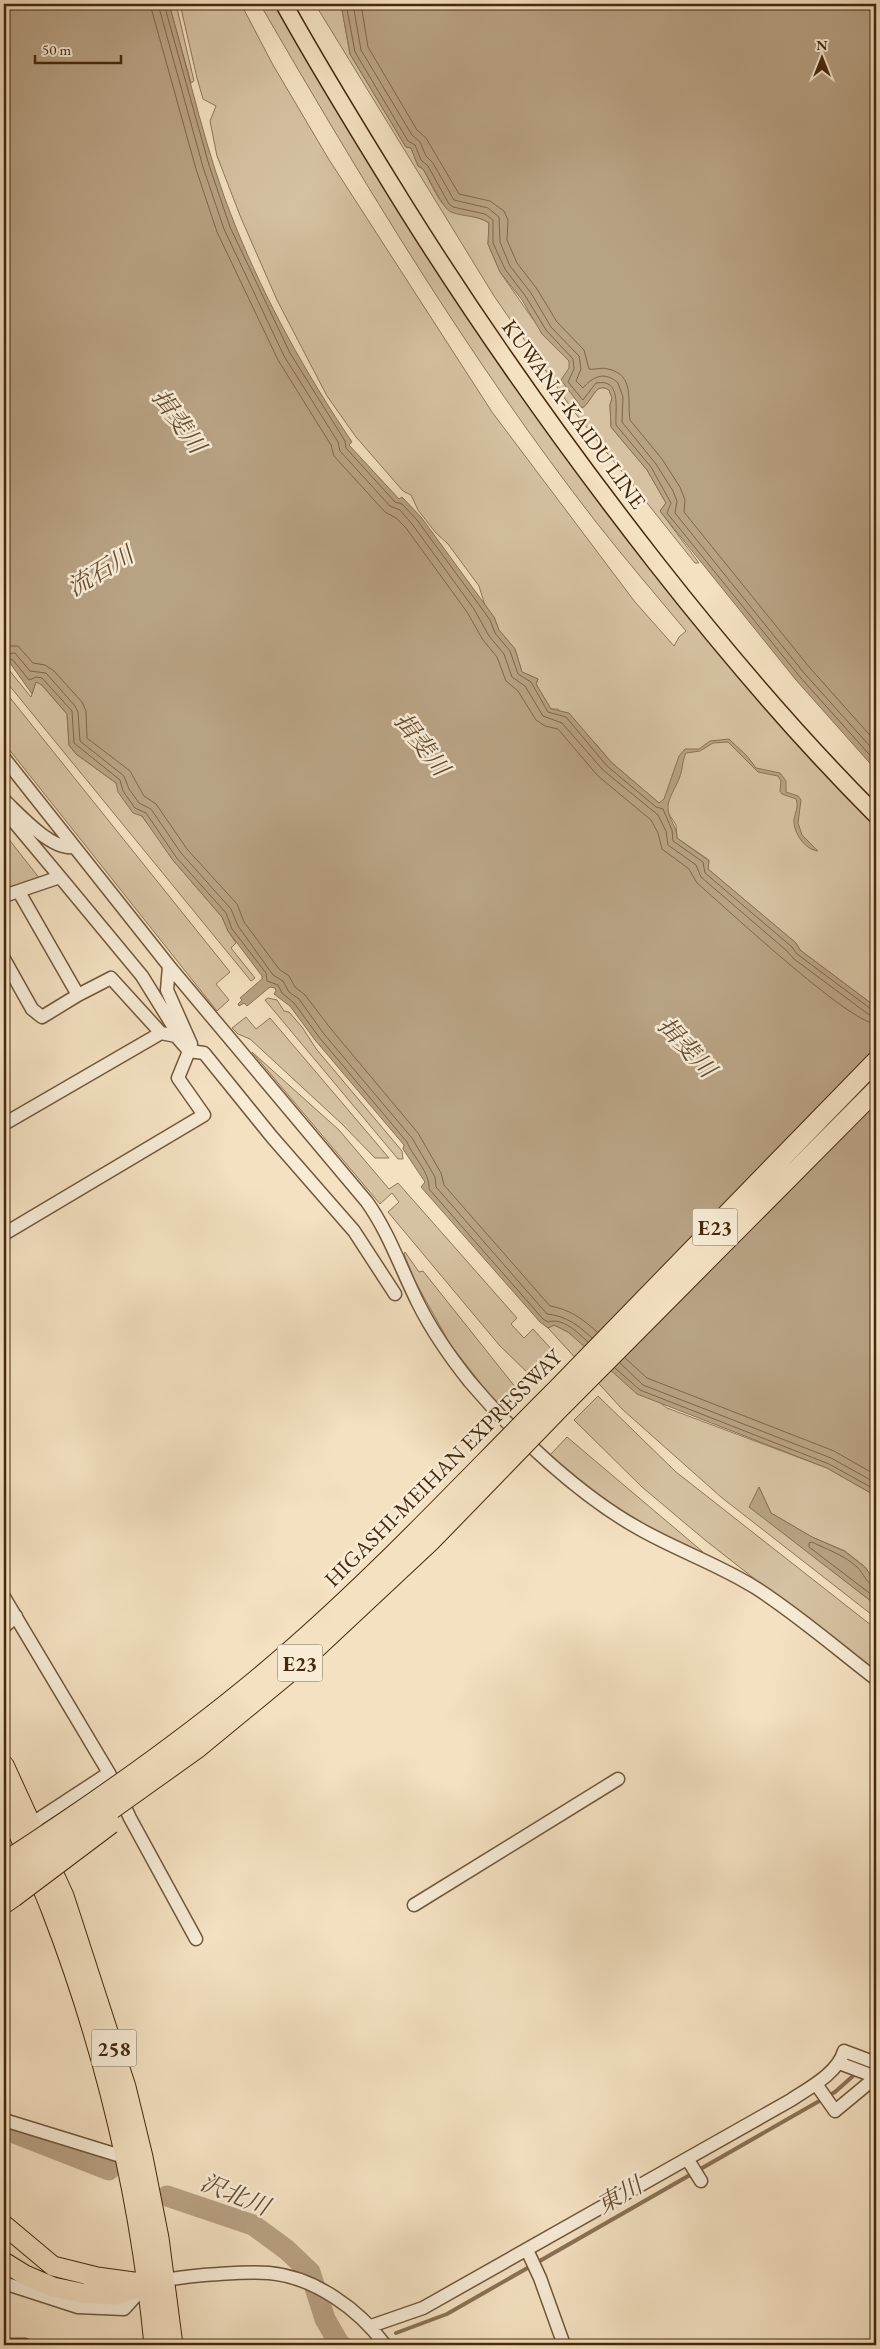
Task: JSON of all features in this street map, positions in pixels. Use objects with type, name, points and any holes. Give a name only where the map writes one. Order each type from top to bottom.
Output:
[{"type":"highway","name":"HIGASHI-MEIHAN EXPRESSWAY","points":[[4,1862],[89,1807],[188,1735],[284,1656],[419,1528],[876,1061]]},
{"type":"highway","name":"HIGASHI-MEIHAN EXPRESSWAY","points":[[7,1894],[175,1775],[198,1748],[294,1669],[418,1553],[876,1090]]},
{"type":"highway","name":"258","points":[[4,1765],[64,1896],[126,2087],[143,2157],[157,2283],[154,2345]]},
{"type":"highway","name":"258","points":[[6,1811],[52,1912],[110,2092],[124,2157],[173,2345]]},
{"type":"highway","points":[[4,2225],[53,2266],[97,2277],[157,2283]]},
{"type":"highway","points":[[4,2262],[25,2275],[53,2287],[80,2293],[116,2295],[157,2283]]},
{"type":"main road","name":"KUWANA-KAIDU LINE","points":[[284,4],[318,66],[451,278],[536,404],[621,519],[705,625],[786,721],[876,815]]},
{"type":"street","points":[[4,758],[169,966],[367,1202],[388,1238],[417,1301],[442,1344],[470,1382],[498,1412],[547,1460],[595,1501],[637,1528],[756,1588],[876,1679]]},
{"type":"street","points":[[4,800],[36,830],[65,848],[73,847]]},
{"type":"street","points":[[4,810],[142,976],[173,1026],[176,1036],[189,1051],[204,1053],[272,1137],[354,1231],[395,1294]]},
{"type":"street","points":[[4,896],[60,877]]},
{"type":"street","points":[[19,892],[78,995]]},
{"type":"street","points":[[4,958],[32,1009],[42,1016],[111,978],[161,1033],[176,1036]]},
{"type":"street","points":[[4,1234],[204,1115],[178,1078],[191,1044],[168,990],[169,966]]},
{"type":"street","points":[[4,1124],[161,1033]]},
{"type":"street","points":[[4,1597],[109,1773],[130,1818],[196,1939]]},
{"type":"street","points":[[4,1627],[16,1616]]},
{"type":"street","points":[[31,1824],[109,1773]]},
{"type":"street","points":[[414,1905],[618,1779]]},
{"type":"street","points":[[371,2326],[423,2308],[689,2162],[816,2084],[839,2063],[844,2051],[876,2063]]},
{"type":"street","points":[[816,2084],[835,2111],[876,2077],[839,2063]]},
{"type":"street","points":[[4,2120],[124,2157]]},
{"type":"street","points":[[689,2162],[701,2181]]},
{"type":"street","points":[[528,2252],[564,2345]]},
{"type":"street","points":[[4,2282],[78,2307],[124,2310],[157,2283],[190,2276],[243,2272],[270,2273],[293,2278],[334,2297],[371,2326],[385,2345]]},
{"type":"street","points":[[6,2345],[26,2345]]},
{"type":"shaded area","points":[[169,4],[176,4],[194,81],[191,83]]},
{"type":"shaded area","points":[[180,4],[241,4],[273,65],[328,158],[492,412],[635,602],[674,646],[679,637],[686,631],[607,536],[550,461],[461,334],[378,203],[260,4],[277,4],[616,524],[700,631],[775,716],[876,823],[876,1007],[800,950],[796,943],[708,869],[709,860],[677,838],[676,825],[665,808],[611,762],[596,744],[558,709],[551,709],[536,684],[538,679],[522,672],[515,649],[499,630],[494,617],[486,609],[479,586],[448,544],[435,532],[418,510],[411,495],[403,491],[356,437],[327,396],[277,300],[241,218],[217,156],[210,121],[216,106],[203,99]]},
{"type":"shaded area","points":[[315,4],[341,4],[350,54],[406,147],[411,148],[418,166],[423,169],[442,203],[449,209],[489,223],[488,244],[500,272],[532,318],[569,361],[582,408],[600,388],[609,390],[612,398],[610,405],[611,427],[647,470],[666,503],[660,511],[699,563],[695,563],[572,409],[494,296]]},
{"type":"shaded area","points":[[9,670],[31,697],[36,682],[39,682],[67,714],[69,745],[76,754],[116,783],[161,841],[172,859],[222,917],[236,943],[231,948],[255,978],[251,981],[4,679],[4,674]]},
{"type":"shaded area","points":[[7,694],[230,972],[216,984],[229,1000],[217,1011],[4,743],[4,697]]},
{"type":"shaded area","points":[[4,833],[40,879],[8,890],[4,888]]},
{"type":"shaded area","points":[[268,998],[277,1000],[284,1011],[289,1012],[302,1027],[317,1050],[402,1151],[403,1159],[398,1159],[265,1000]]},
{"type":"shaded area","points":[[246,1017],[256,1029],[270,1018],[389,1158],[375,1158],[342,1124],[250,1039],[238,1034],[232,1028]]},
{"type":"shaded area","points":[[252,1052],[339,1130],[389,1189],[398,1183],[517,1318],[511,1324],[524,1338],[533,1329],[554,1352],[530,1375],[500,1346],[388,1212],[399,1202],[392,1193],[380,1204]]},
{"type":"shaded area","points":[[405,1252],[419,1272],[423,1271],[516,1388],[499,1407],[450,1344],[416,1283],[404,1254]]},
{"type":"shaded area","points":[[554,1325],[568,1332],[667,1408],[827,1468],[876,1496],[876,1583],[865,1567],[845,1551],[812,1537],[771,1513],[759,1487],[750,1507],[876,1605],[876,1618],[721,1497],[622,1409],[548,1328]]},
{"type":"shaded area","points":[[598,1396],[676,1472],[876,1629],[876,1674],[705,1540],[642,1487],[574,1420]]},
{"type":"shaded area","points":[[567,1437],[703,1552],[658,1533],[589,1490],[550,1455]]},
{"type":"water","points":[[4,4],[169,4],[215,171],[247,254],[288,337],[352,442],[349,445],[399,499],[402,497],[421,517],[494,617],[499,630],[515,649],[522,672],[538,679],[536,684],[551,709],[569,713],[611,762],[659,803],[664,799],[679,756],[685,749],[699,749],[710,741],[729,739],[747,756],[756,768],[780,773],[786,781],[786,792],[798,796],[801,800],[798,823],[802,835],[818,851],[804,844],[798,835],[794,825],[797,807],[796,799],[782,794],[780,791],[781,781],[778,776],[758,772],[728,742],[713,743],[700,751],[686,753],[668,809],[677,838],[709,861],[708,869],[796,943],[800,950],[876,1007],[876,1496],[827,1468],[637,1394],[568,1332],[554,1325],[548,1328],[540,1322],[421,1187],[425,1182],[403,1149],[404,1145],[315,1040],[290,1006],[274,994],[275,988],[270,987],[247,1006],[244,1003],[239,1006],[238,1004],[242,1000],[240,998],[262,979],[262,976],[228,931],[222,917],[172,859],[142,816],[133,813],[118,792],[116,783],[76,754],[69,745],[67,714],[42,685],[36,682],[32,694],[10,663],[4,668]]},
{"type":"water","points":[[341,4],[876,4],[876,770],[796,680],[660,511],[666,503],[647,470],[611,427],[610,405],[612,398],[609,390],[600,388],[597,390],[582,408],[561,380],[569,368],[569,361],[542,334],[522,300],[500,272],[488,244],[489,223],[485,220],[460,215],[448,210],[423,169],[418,166],[411,148],[406,147],[350,54]]},
{"type":"water","points":[[759,1487],[771,1513],[812,1537],[844,1551],[865,1567],[876,1583],[876,1605],[749,1507]]},
{"type":"waterway","name":"東川","points":[[396,2333],[447,2314],[835,2092],[853,2076]]},
{"type":"waterway","name":"沢北川","points":[[4,2129],[109,2170]]},
{"type":"waterway","name":"沢北川","points":[[167,2196],[253,2225],[287,2250],[310,2272],[325,2319],[340,2345]]},
{"type":"waterway","name":"東川","points":[[325,2319],[333,2321],[348,2340],[361,2344]]},
{"type":"water label","name":"揖斐川","points":[[179,421]]},
{"type":"water label","name":"流石川","points":[[100,571]]},
{"type":"water label","name":"揖斐川","points":[[422,744]]},
{"type":"water label","name":"揖斐川","points":[[687,1047]]}]
